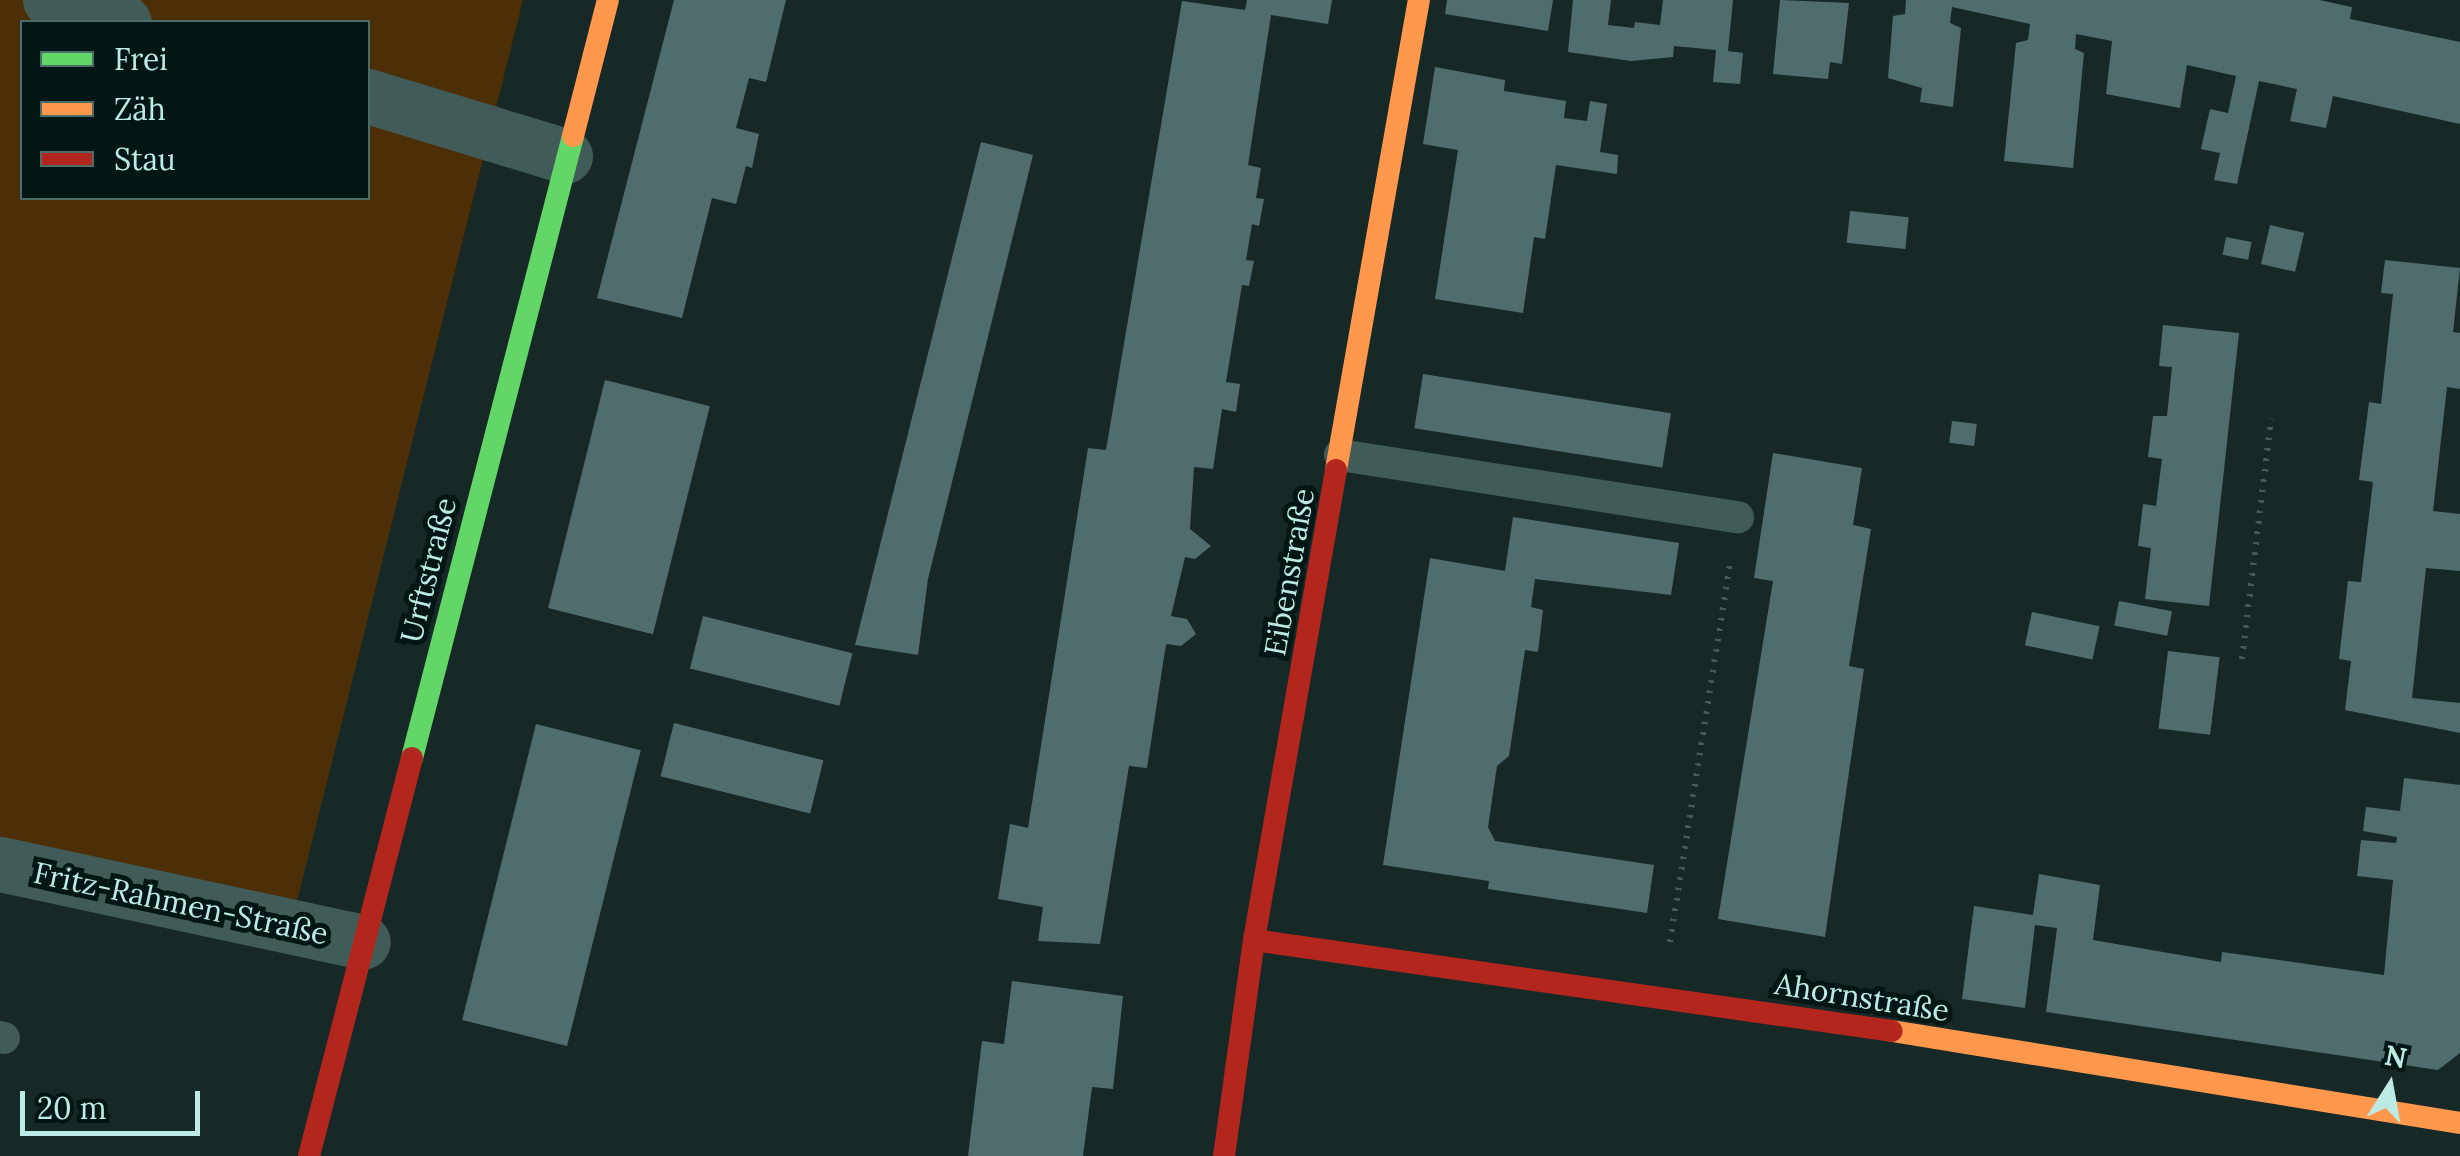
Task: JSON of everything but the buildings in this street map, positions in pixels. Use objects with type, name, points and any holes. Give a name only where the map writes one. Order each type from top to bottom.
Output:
[{"type":"street","points":[[50,0],[117,20]]},
{"type":"street","name":"Urftstraße","points":[[310,1156],[608,0]]},
{"type":"street","name":"Eibenstraße","points":[[1224,1156],[1254,940],[1419,0]]},
{"type":"street","points":[[370,97],[566,156]]},
{"type":"street","name":"Fritz-Rahmen-Straße","points":[[0,864],[363,942]]},
{"type":"street","name":"Ahornstraße","points":[[1254,940],[1661,998],[2460,1123]]},
{"type":"lane","points":[[1340,455],[1738,517]]},
{"type":"path","points":[[2242,659],[2270,419]]},
{"type":"path","points":[[1661,998],[1738,517]]},
{"type":"shaded area","points":[[0,0],[523,0],[296,905],[0,847]]},
{"type":"traffic: fast","points":[[412,758],[573,136]]},
{"type":"traffic: slow","points":[[573,136],[608,0]]},
{"type":"traffic: slow","points":[[1336,470],[1419,0]]},
{"type":"traffic: slow","points":[[1892,1031],[2460,1123]]},
{"type":"traffic: jam","points":[[1224,1156],[1254,940],[1336,470]]},
{"type":"traffic: jam","points":[[309,1156],[412,758]]},
{"type":"traffic: jam","points":[[1254,940],[1892,1031]]}]
